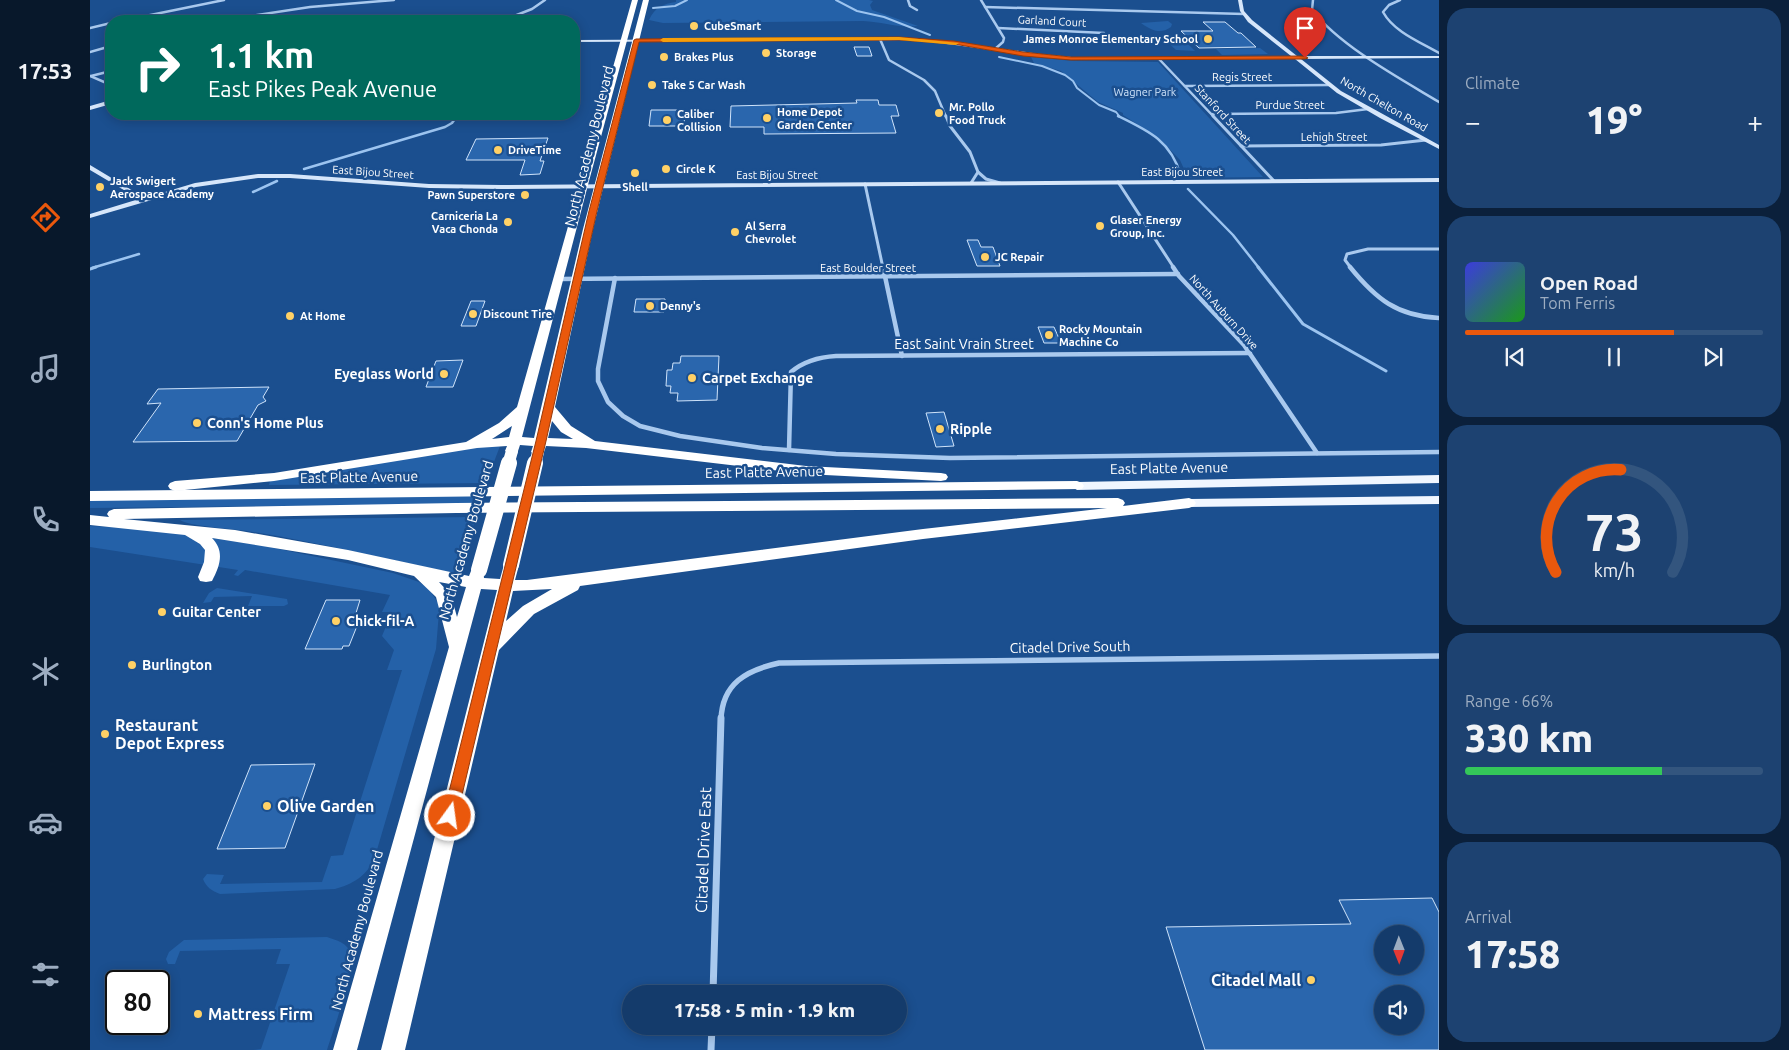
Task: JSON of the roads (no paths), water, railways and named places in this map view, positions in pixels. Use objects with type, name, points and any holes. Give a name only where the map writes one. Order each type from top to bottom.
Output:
[{"type":"highway","name":"North Academy Boulevard","points":[[344,1050],[477,576],[582,186],[635,0]]},
{"type":"highway","name":"North Academy Boulevard","points":[[393,1050],[540,446],[599,186],[646,0]]},
{"type":"highway","points":[[548,408],[566,429],[591,445]]},
{"type":"highway","points":[[470,446],[504,426],[523,409]]},
{"type":"highway","points":[[90,494],[274,477],[470,446],[591,445],[806,470],[1077,486]]},
{"type":"highway","name":"East Platte Avenue","points":[[90,494],[1077,486]]},
{"type":"highway","points":[[90,514],[981,503],[1189,503]]},
{"type":"highway","points":[[90,520],[173,527],[286,543],[348,555],[420,573],[477,576],[506,585],[549,585],[923,534],[1189,503]]},
{"type":"highway","points":[[173,527],[194,534],[211,543],[214,554],[213,562],[206,577]]},
{"type":"highway","points":[[420,573],[442,595],[456,648]]},
{"type":"highway","points":[[490,649],[514,621],[533,605],[584,580]]},
{"type":"main road","points":[[1240,0],[1240,7],[1244,14]]},
{"type":"main road","name":"North Chelton Road","points":[[1244,14],[1330,85],[1368,109],[1439,147]]},
{"type":"main road","points":[[580,41],[880,39],[938,41],[1066,58],[1439,57]]},
{"type":"main road","points":[[90,108],[105,104]]},
{"type":"main road","points":[[90,167],[143,199]]},
{"type":"main road","name":"East Bijou Street","points":[[90,216],[143,199],[218,181],[277,176],[430,186],[1439,180]]},
{"type":"main road","name":"East Platte Avenue","points":[[1077,486],[1439,479]]},
{"type":"main road","points":[[1189,503],[1439,500]]},
{"type":"street","points":[[151,15],[224,0]]},
{"type":"street","points":[[332,0],[333,4]]},
{"type":"street","points":[[259,15],[333,4],[394,0]]},
{"type":"street","points":[[516,15],[532,9],[545,0]]},
{"type":"street","points":[[908,0],[910,6],[917,10]]},
{"type":"street","points":[[981,0],[1004,40],[995,49]]},
{"type":"street","points":[[1313,0],[1312,10],[1320,21],[1371,58],[1439,102]]},
{"type":"street","points":[[1400,0],[1386,7],[1383,12],[1384,16],[1392,24],[1439,53]]},
{"type":"street","points":[[986,7],[1244,14]]},
{"type":"street","points":[[90,28],[105,24]]},
{"type":"street","name":"Garland Court","points":[[998,28],[1104,33]]},
{"type":"street","points":[[880,39],[889,60],[924,80],[935,91],[950,126],[970,152],[978,172],[986,179],[1000,183]]},
{"type":"street","points":[[90,52],[105,48]]},
{"type":"street","name":"Stanford Street","points":[[1160,59],[1274,181]]},
{"type":"street","points":[[90,76],[105,72]]},
{"type":"street","points":[[90,76],[105,82]]},
{"type":"street","name":"Regis Street","points":[[1185,86],[1330,85]]},
{"type":"street","name":"Purdue Street","points":[[1212,114],[1336,113],[1368,109]]},
{"type":"street","name":"Lehigh Street","points":[[1241,146],[1381,145],[1426,140]]},
{"type":"street","points":[[971,183],[978,172]]},
{"type":"street","name":"North Auburn Drive","points":[[1118,182],[1178,274],[1250,353],[1317,453]]},
{"type":"street","points":[[866,184],[902,356]]},
{"type":"street","points":[[1439,249],[1368,249],[1351,252],[1347,254],[1345,260],[1378,299],[1396,310],[1418,317],[1439,318]]},
{"type":"street","name":"East Boulder Street","points":[[558,279],[1178,274]]},
{"type":"street","name":"East Platte Avenue","points":[[615,278],[598,375],[604,396],[632,422],[663,433],[718,442],[789,450],[868,456],[943,458],[1439,452]]},
{"type":"street","name":"East Saint Vrain Street","points":[[789,450],[789,378],[791,372],[807,361],[825,357],[1250,353]]},
{"type":"street","name":"Citadel Drive South","points":[[721,706],[725,695],[742,675],[752,669],[779,663],[1439,656]]},
{"type":"street","name":"Citadel Drive East","points":[[713,985],[721,706]]},
{"type":"street","points":[[711,1050],[712,1035]]},
{"type":"waterway","points":[[653,8],[675,6],[687,0]]},
{"type":"waterway","points":[[836,0],[857,11],[884,17],[930,35]]},
{"type":"waterway","points":[[999,57],[1042,66],[1065,75],[1073,81],[1077,88],[1099,105],[1116,112],[1120,117]]},
{"type":"waterway","points":[[1120,117],[1157,138],[1171,154],[1181,176]]},
{"type":"waterway","points":[[304,169],[445,127],[454,120]]},
{"type":"waterway","points":[[253,192],[277,181]]},
{"type":"waterway","points":[[1188,189],[1233,235],[1259,268]]},
{"type":"waterway","points":[[92,268],[139,254]]},
{"type":"waterway","points":[[90,269],[96,267]]},
{"type":"waterway","points":[[1258,267],[1303,324],[1386,371]]},
{"type":"place","name":"CubeSmart","points":[[694,26]]},
{"type":"place","name":"James Monroe Elementary School","points":[[1208,39]]},
{"type":"place","name":"Storage","points":[[766,53]]},
{"type":"place","name":"Brakes Plus","points":[[664,57]]},
{"type":"place","name":"Take 5 Car Wash","points":[[652,85]]},
{"type":"place","name":"Mr. Pollo Food Truck","points":[[939,113]]},
{"type":"place","name":"Home Depot Garden Center","points":[[767,118]]},
{"type":"place","name":"Caliber Collision","points":[[667,120]]},
{"type":"place","name":"DriveTime","points":[[498,150]]},
{"type":"place","name":"Circle K","points":[[666,169]]},
{"type":"place","name":"Shell","points":[[635,173]]},
{"type":"place","name":"Jack Swigert Aerospace Academy","points":[[100,187]]},
{"type":"place","name":"Pawn Superstore","points":[[525,195]]},
{"type":"place","name":"Carniceria La Vaca Chonda","points":[[508,222]]},
{"type":"place","name":"Glaser Energy Group, Inc.","points":[[1100,226]]},
{"type":"place","name":"Al Serra Chevrolet","points":[[735,232]]},
{"type":"place","name":"JC Repair","points":[[985,257]]},
{"type":"place","name":"Denny's","points":[[650,306]]},
{"type":"place","name":"Discount Tire","points":[[473,314]]},
{"type":"place","name":"At Home","points":[[290,316]]},
{"type":"place","name":"Rocky Mountain Machine Co","points":[[1049,335]]},
{"type":"place","name":"Eyeglass World","points":[[444,374]]},
{"type":"place","name":"Carpet Exchange","points":[[692,378]]},
{"type":"place","name":"Conn's Home Plus","points":[[197,423]]},
{"type":"place","name":"Ripple","points":[[940,429]]},
{"type":"place","name":"Guitar Center","points":[[162,612]]},
{"type":"place","name":"Chick-fil-A","points":[[336,621]]},
{"type":"place","name":"Burlington","points":[[132,665]]},
{"type":"place","name":"Restaurant Depot Express","points":[[105,734]]},
{"type":"place","name":"Olive Garden","points":[[267,806]]},
{"type":"place","name":"Citadel Mall","points":[[1311,980]]},
{"type":"place","name":"Mattress Firm","points":[[198,1014]]},
{"type":"park label","name":"Wagner Park","points":[[1145,92]]}]
